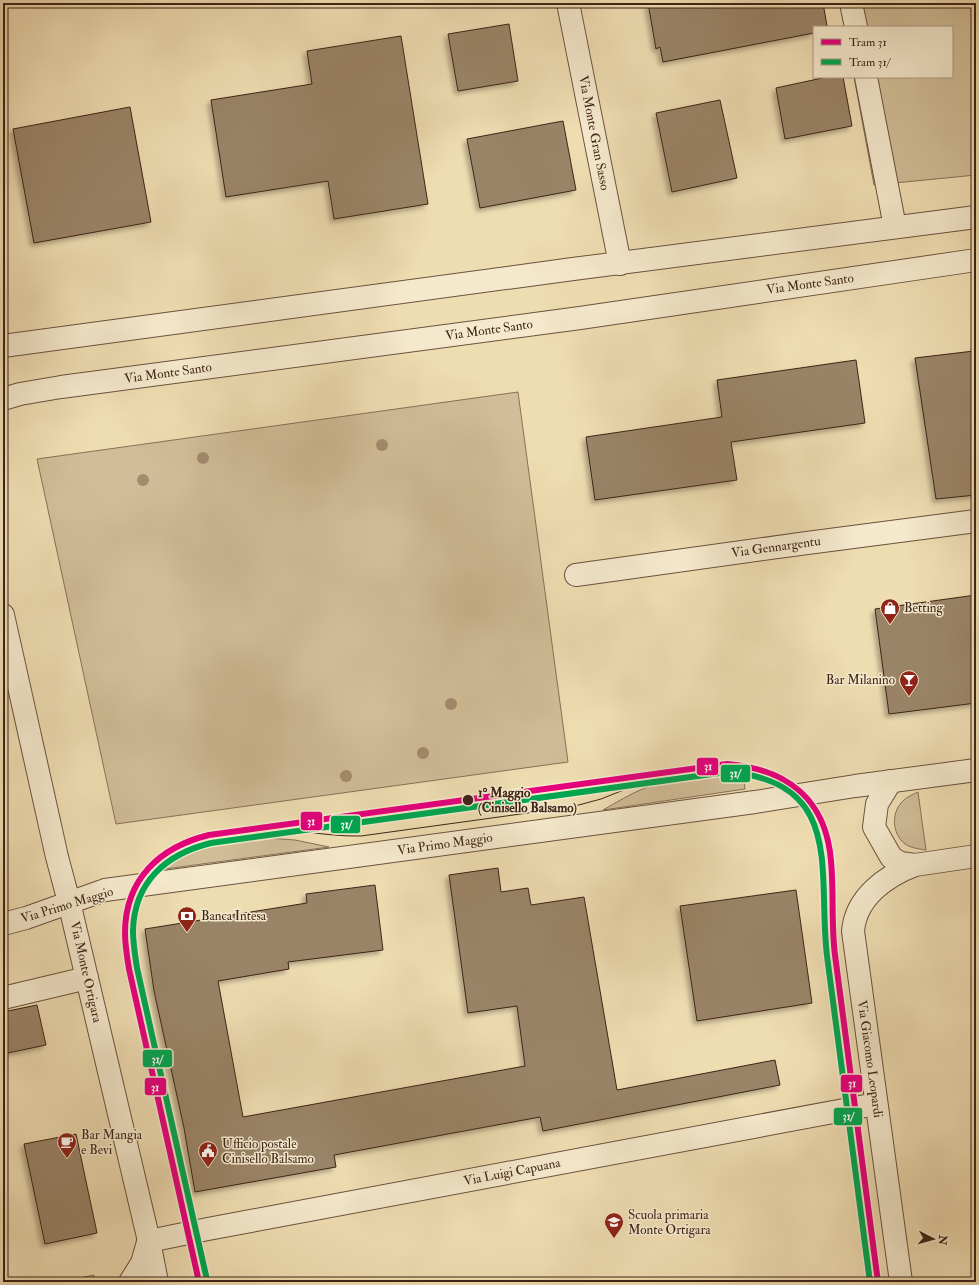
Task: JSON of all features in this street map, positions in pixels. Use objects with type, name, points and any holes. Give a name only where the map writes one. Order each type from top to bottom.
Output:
[{"type":"street","name":"Via Monte Gran Sasso","points":[[568,3],[620,264]]},
{"type":"street","points":[[852,3],[856,26]]},
{"type":"street","points":[[866,78],[895,227]]},
{"type":"street","points":[[3,346],[976,217]]},
{"type":"street","name":"Via Monte Santo","points":[[3,399],[20,394],[61,387],[572,319],[976,260]]},
{"type":"street","name":"Via Gennargentu","points":[[576,575],[976,521]]},
{"type":"street","name":"Via Monte Ortigara","points":[[3,615],[57,856],[149,1241],[157,1282]]},
{"type":"street","name":"Via Primo Maggio","points":[[3,924],[26,918],[106,890],[739,804],[976,770]]},
{"type":"street","points":[[892,781],[877,804],[874,827],[891,857],[900,863],[915,866],[976,856]]},
{"type":"street","name":"Via Giacomo Leopardi","points":[[901,1282],[854,940],[854,921],[862,902],[870,893],[895,874],[915,866]]},
{"type":"street","points":[[3,998],[87,978]]},
{"type":"street","name":"Via Luigi Capuana","points":[[149,1241],[216,1227],[876,1104]]},
{"type":"street","points":[[130,1282],[142,1263],[149,1241]]},
{"type":"shaded area","points":[[841,3],[976,3],[976,175],[874,185],[854,78],[953,78],[953,26],[845,26]]},
{"type":"shaded area","points":[[518,392],[568,762],[116,824],[37,459]]},
{"type":"shaded area","points":[[711,773],[743,773],[745,789],[603,810],[639,790],[666,781]]},
{"type":"shaded area","points":[[918,792],[926,850],[905,844],[898,835],[894,823],[898,807],[909,796]]},
{"type":"shaded area","points":[[266,838],[295,840],[329,847],[157,870],[177,855],[198,847],[232,841]]},
{"type":"shaded area","points":[[94,1275],[95,1282],[61,1282]]},
{"type":"building","points":[[648,3],[823,3],[827,26],[813,26],[813,33],[663,62],[660,47],[656,49]]},
{"type":"building","points":[[509,24],[518,81],[458,91],[448,34]]},
{"type":"building","points":[[401,36],[428,204],[334,219],[328,181],[226,197],[211,100],[312,84],[307,51]]},
{"type":"building","points":[[822,78],[843,78],[852,126],[785,139],[776,88]]},
{"type":"building","points":[[720,100],[737,178],[672,192],[656,113]]},
{"type":"building","points":[[130,107],[151,222],[34,243],[13,129]]},
{"type":"building","points":[[563,121],[576,190],[480,208],[467,139]]},
{"type":"building","points":[[974,351],[976,366],[976,495],[936,499],[915,358]]},
{"type":"building","points":[[856,360],[865,423],[731,442],[737,480],[595,500],[586,437],[722,417],[717,380]]},
{"type":"building","points":[[976,595],[976,703],[889,714],[875,609]]},
{"type":"building","points":[[498,868],[501,892],[528,888],[531,905],[584,897],[617,1090],[775,1060],[780,1085],[543,1131],[540,1117],[334,1155],[336,1167],[195,1192],[184,1128],[154,991],[145,929],[307,903],[306,894],[375,885],[383,950],[288,962],[289,969],[218,981],[243,1117],[525,1066],[517,1006],[468,1013],[449,875]]},
{"type":"building","points":[[796,890],[812,1003],[697,1021],[680,906]]},
{"type":"building","points":[[37,1005],[46,1045],[3,1054],[3,1012]]},
{"type":"building","points":[[76,1134],[97,1233],[45,1244],[24,1144]]},
{"type":"tram line","name":"31","points":[[199,1282],[126,951],[125,933],[131,897],[139,881],[149,868],[161,857],[175,848],[191,840],[209,835],[727,764],[748,767],[768,773],[785,781],[800,791],[812,804],[821,820],[828,839],[832,873],[835,955],[878,1282]]},
{"type":"tram line","points":[[242,830],[272,829],[331,835],[361,836],[575,806],[601,799],[659,776],[694,768]]},
{"type":"tram line","name":"31/","points":[[207,1280],[134,949],[133,931],[139,898],[146,885],[156,873],[180,854],[211,843],[727,772],[765,779],[791,793],[808,812],[818,836],[822,864],[827,956],[870,1282]]},
{"type":"place","name":"Betting","points":[[890,625]]},
{"type":"place","name":"Bar Milanino","points":[[909,697]]},
{"type":"place","name":"1° Maggio (Cinisello Balsamo)","points":[[468,800]]},
{"type":"place","name":"Banca Intesa","points":[[187,933]]},
{"type":"place","name":"Bar Mangia e Bevi","points":[[67,1159]]},
{"type":"place","name":"Ufficio postale Cinisello Balsamo","points":[[208,1168]]},
{"type":"place","name":"Scuola primaria Monte Ortigara","points":[[614,1239]]}]
